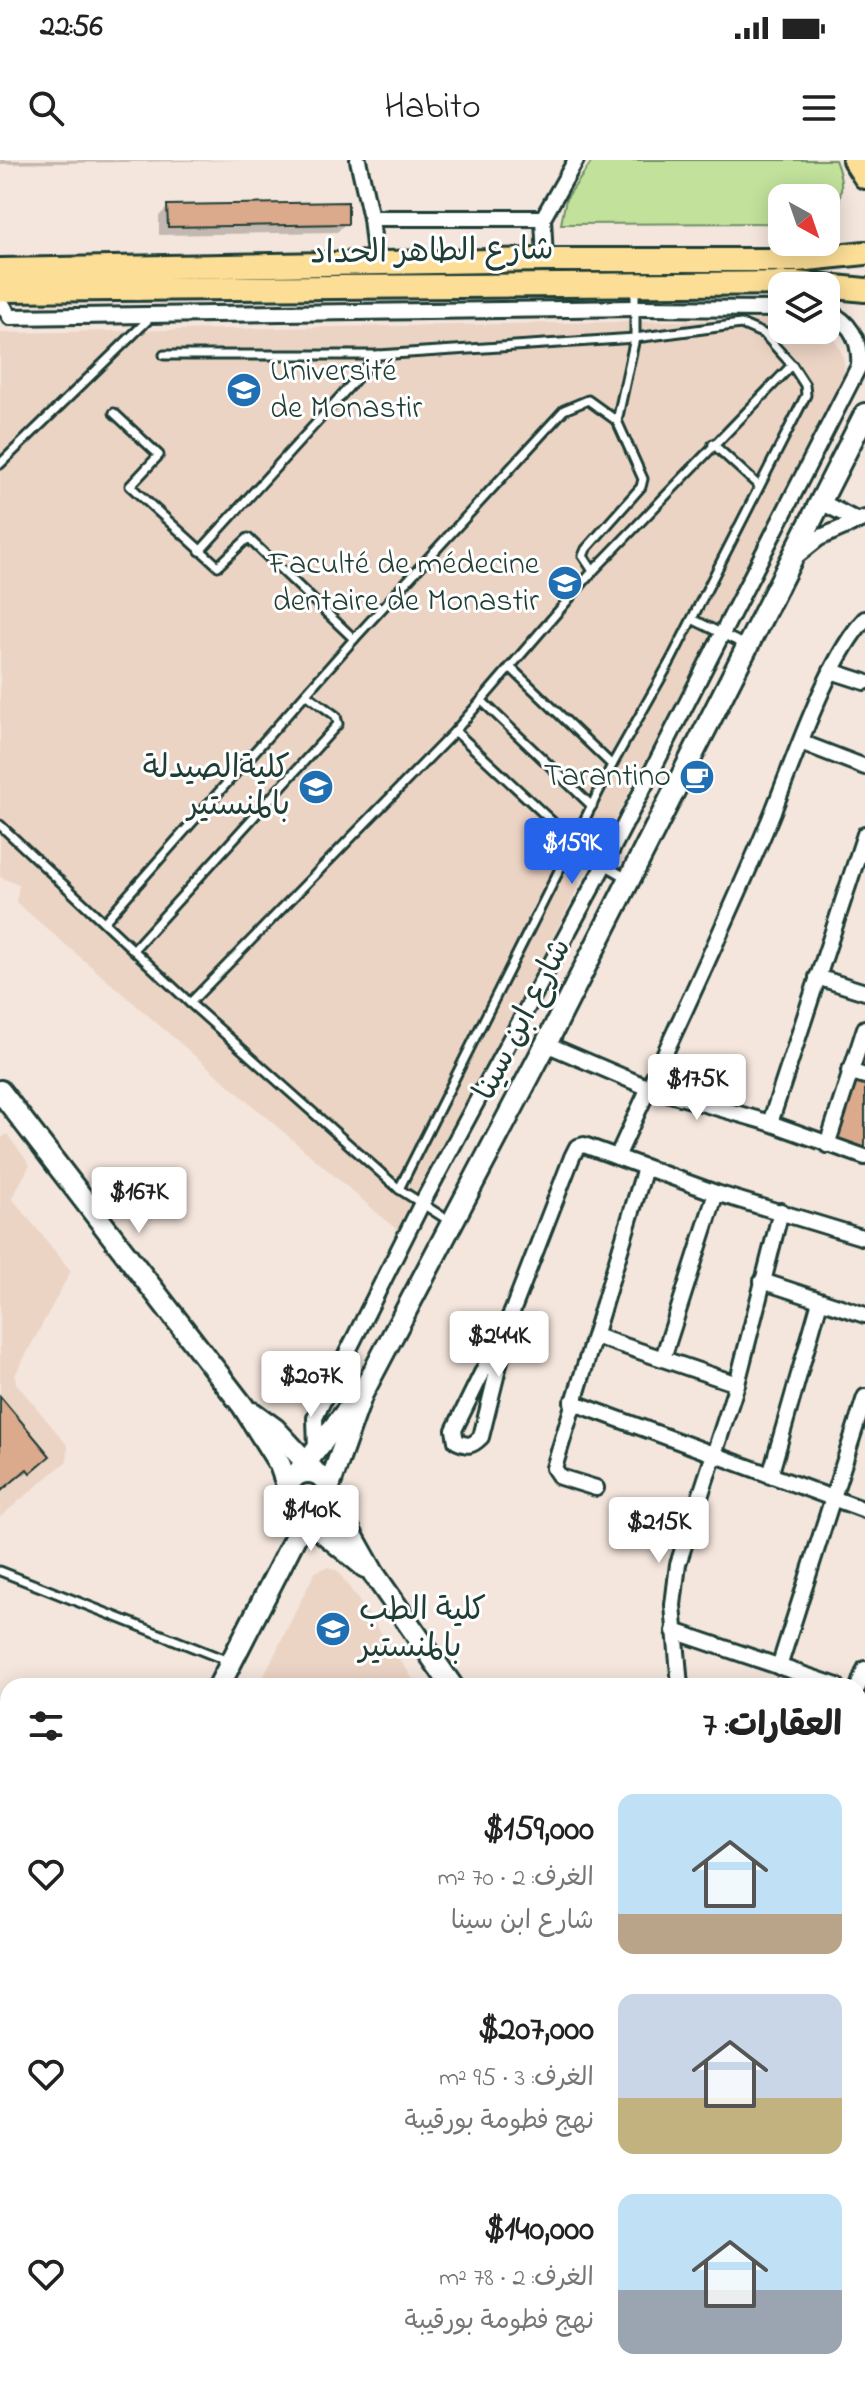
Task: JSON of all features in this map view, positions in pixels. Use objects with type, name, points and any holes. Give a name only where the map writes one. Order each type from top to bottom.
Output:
[{"type":"main road","points":[[854,160],[865,177]]},
{"type":"main road","name":"شارع الطاهر الحداد","points":[[0,270],[545,260],[797,260],[865,253]]},
{"type":"main road","name":"شارع الطاهر الحداد","points":[[0,290],[634,283],[796,283],[865,290]]},
{"type":"main road","name":"شارع ابن سينا","points":[[362,1394],[546,1044],[823,503],[865,414]]},
{"type":"main road","points":[[0,1091],[243,1406],[280,1465],[308,1478],[321,1510],[309,1514]]},
{"type":"main road","points":[[277,1570],[308,1478],[362,1394]]},
{"type":"main road","points":[[223,1678],[309,1514],[308,1478],[362,1394]]},
{"type":"main road","points":[[243,1406],[275,1429],[446,1678]]},
{"type":"main road","points":[[309,1514],[319,1529],[374,1574]]},
{"type":"street","points":[[358,160],[371,218],[376,264]]},
{"type":"street","points":[[545,260],[543,218],[576,160]]},
{"type":"street","points":[[371,218],[543,218]]},
{"type":"street","points":[[0,300],[10,317],[768,309]]},
{"type":"street","points":[[308,1478],[315,1418],[421,1205],[603,867],[859,366],[862,353],[849,324],[840,319]]},
{"type":"street","points":[[823,503],[861,520]]},
{"type":"street","points":[[794,558],[819,538],[861,520]]},
{"type":"street","points":[[617,1157],[803,743],[831,671],[854,630],[865,619]]},
{"type":"street","points":[[831,671],[865,682]]},
{"type":"street","points":[[803,743],[865,767]]},
{"type":"street","points":[[770,1123],[864,842]]},
{"type":"street","points":[[817,977],[865,992]]},
{"type":"street","points":[[827,1145],[865,1028]]},
{"type":"street","points":[[546,1044],[649,1088],[770,1123],[865,1157]]},
{"type":"street","points":[[849,1071],[865,1076]]},
{"type":"street","points":[[512,1312],[481,1437],[466,1446],[456,1441],[454,1430],[512,1312],[577,1147],[584,1145],[716,1193],[865,1238]]},
{"type":"street","points":[[596,1488],[555,1473],[572,1402],[645,1168]]},
{"type":"street","points":[[663,1358],[716,1193]]},
{"type":"street","points":[[679,1678],[674,1631],[675,1583],[683,1542],[737,1384],[781,1211]]},
{"type":"street","points":[[762,1281],[865,1315]]},
{"type":"street","points":[[770,1476],[820,1301]]},
{"type":"street","points":[[595,1336],[737,1384]]},
{"type":"street","points":[[779,1667],[865,1397]]},
{"type":"street","points":[[572,1402],[865,1510]]},
{"type":"street","points":[[674,1631],[813,1678]]},
{"type":"lane","points":[[617,421],[635,338],[634,283]]},
{"type":"lane","points":[[0,464],[153,315]]},
{"type":"lane","points":[[164,355],[378,355],[635,338],[741,324],[764,334],[805,385],[806,395],[692,619],[573,841],[399,1189]]},
{"type":"lane","points":[[200,551],[378,355]]},
{"type":"lane","points":[[190,1003],[455,731],[593,571],[792,365]]},
{"type":"lane","points":[[105,921],[354,639],[564,410],[588,400],[617,421],[643,479],[641,487],[586,549],[583,556],[593,571]]},
{"type":"lane","points":[[114,413],[159,455],[130,486],[218,566],[248,538],[354,639]]},
{"type":"lane","points":[[713,444],[759,486]]},
{"type":"lane","points":[[692,619],[749,647]]},
{"type":"lane","points":[[510,667],[612,765]]},
{"type":"lane","points":[[133,950],[338,724],[336,716],[306,694]]},
{"type":"lane","points":[[482,701],[592,806]]},
{"type":"lane","points":[[455,731],[603,867],[629,879]]},
{"type":"lane","points":[[0,825],[190,1003],[399,1189],[452,1224]]},
{"type":"lane","points":[[0,1571],[230,1662]]},
{"type":"shaded area","name":"كليةالصيدلة بالمنستير","points":[[768,319],[768,344],[837,344],[843,355],[845,372],[838,392],[605,838],[573,874],[580,884],[403,1235],[16,902],[19,885],[0,877],[0,333]]},
{"type":"shaded area","points":[[7,1134],[30,1165],[12,1198],[71,1271],[15,1375],[16,1383],[68,1446],[67,1461],[0,1517],[0,1139]]},
{"type":"shaded area","name":"كلية الطب بالمنستير","points":[[328,1567],[338,1571],[412,1678],[263,1678],[315,1572]]},
{"type":"green space","points":[[593,160],[835,160],[840,176],[841,192],[840,199],[840,184],[768,184],[768,223],[561,224],[566,199]]},
{"type":"building","points":[[348,202],[348,224],[168,227],[167,205]]},
{"type":"building","points":[[855,1080],[865,1084],[865,1150],[835,1140]]},
{"type":"building","points":[[0,1396],[50,1456],[30,1473],[27,1469],[0,1492]]},
{"type":"place","name":"Université de Monastir","points":[[244,390]]},
{"type":"place","name":"Faculté de médecine dentaire de Monastir","points":[[565,583]]},
{"type":"place","name":"Tarantino","points":[[697,777]]},
{"type":"place","name":"كليةالصيدلة بالمنستير","points":[[316,787]]},
{"type":"place","name":"كلية الطب بالمنستير","points":[[333,1629]]}]
